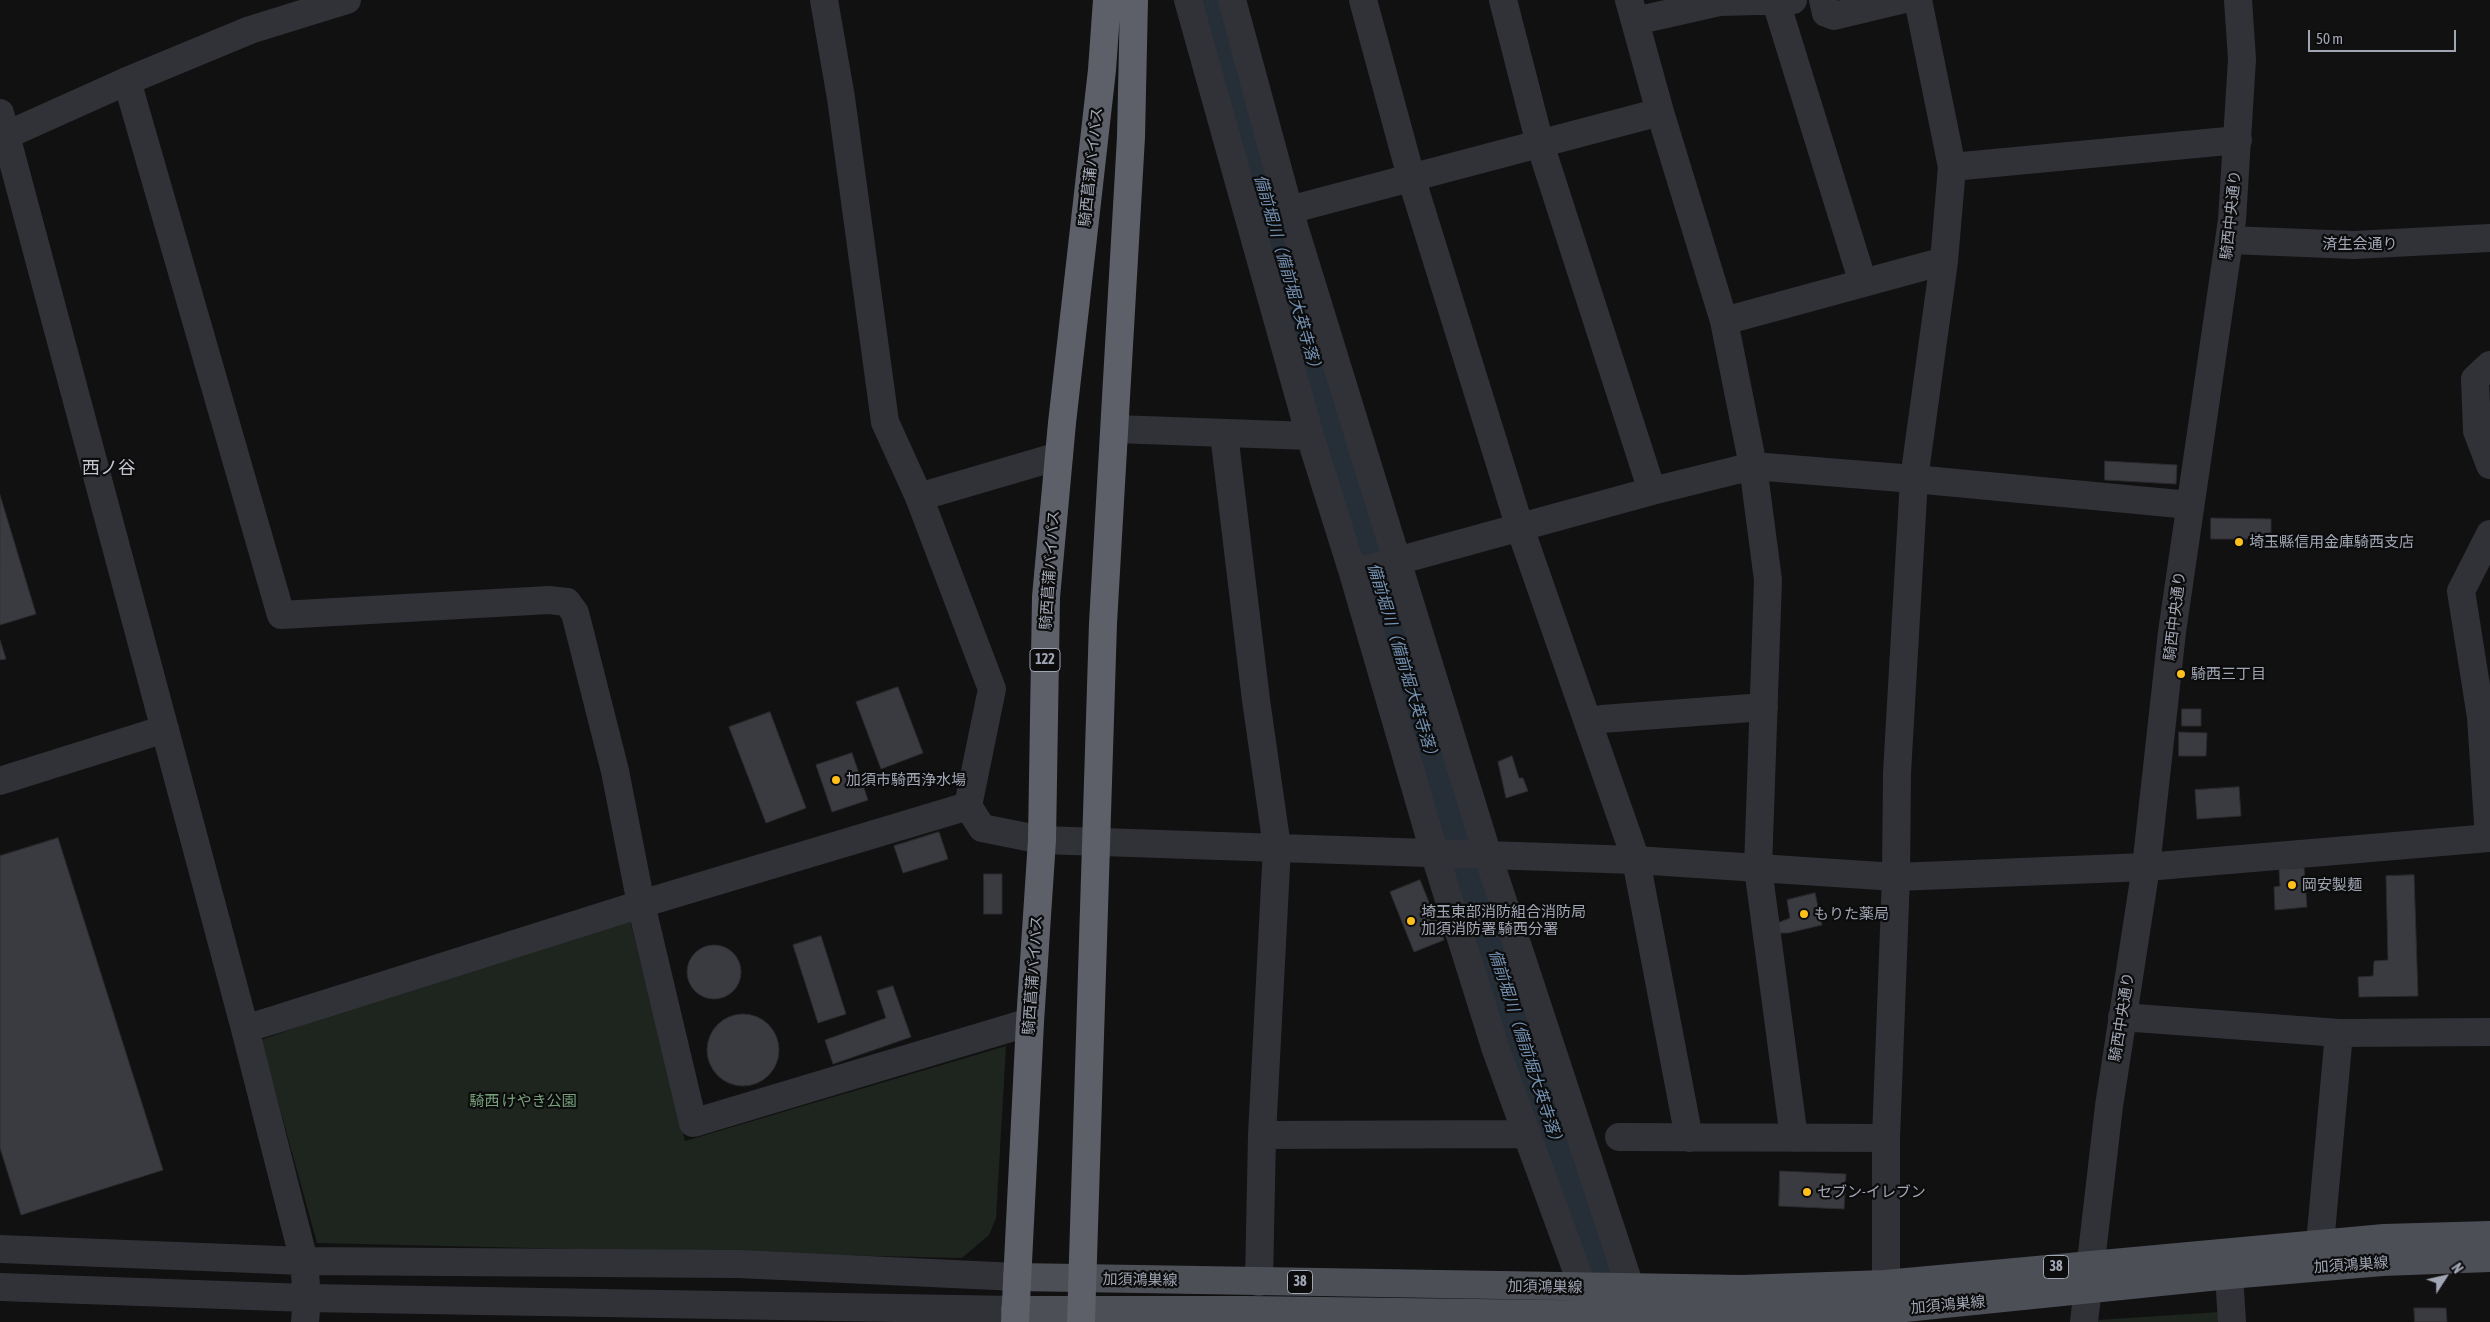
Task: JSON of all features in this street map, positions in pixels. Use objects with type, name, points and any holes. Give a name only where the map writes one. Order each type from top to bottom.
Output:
[{"type":"highway","name":"騎西菖蒲バイパス","points":[[1015,1316],[1030,1022],[1042,840],[1046,597],[1059,456],[1102,70],[1107,0]]},
{"type":"highway","points":[[1081,1316],[1103,623],[1116,429],[1131,137],[1134,0]]},
{"type":"main road","name":"加須鴻巣線","points":[[1015,1316],[1245,1316],[1588,1308],[1626,1287],[1742,1289],[1886,1305],[2090,1264],[2384,1238],[2490,1235]]},
{"type":"main road","name":"加須鴻巣線","points":[[1017,1277],[1083,1280],[1259,1282],[1588,1308],[1637,1317],[1886,1305],[2087,1290],[2229,1275],[2382,1262],[2490,1258]]},
{"type":"street","points":[[824,0],[841,98],[885,422],[919,497],[992,689],[968,806],[982,828],[1042,840],[1435,855],[1636,860],[1896,877],[2146,867],[2490,838],[2481,717],[2461,591],[2490,534]]},
{"type":"street","points":[[1188,0],[1310,436],[1356,572],[1435,855],[1496,1050],[1588,1308]]},
{"type":"street","points":[[1232,0],[1289,210],[1393,561],[1484,856],[1637,1317]]},
{"type":"street","points":[[1363,0],[1411,177],[1520,528],[1636,860],[1689,1138]]},
{"type":"street","points":[[1503,0],[1540,144],[1652,491]]},
{"type":"street","points":[[1823,0],[1826,13],[1834,16],[1901,0]]},
{"type":"street","points":[[1886,1305],[1886,1138],[1898,773],[1914,479],[1944,261],[1952,167],[1918,0]]},
{"type":"street","name":"騎西中央通り","points":[[2084,1322],[2122,1018],[2146,867],[2172,632],[2230,240],[2242,59],[2238,0]]},
{"type":"street","points":[[1794,1138],[1758,868],[1768,580],[1753,466],[1724,321],[1660,112],[1632,10],[1719,1],[1785,1],[1863,282]]},
{"type":"street","points":[[306,1310],[304,1261],[245,1029],[2,129],[250,30],[333,2]]},
{"type":"street","points":[[127,80],[281,615],[549,600],[567,602],[575,614],[615,771],[641,904],[693,1123],[1030,1022]]},
{"type":"street","points":[[1289,210],[1660,112]]},
{"type":"street","points":[[1952,167],[2238,140]]},
{"type":"street","name":"済生会通り","points":[[2230,240],[2354,245],[2490,238]]},
{"type":"street","points":[[1724,321],[1944,261]]},
{"type":"street","points":[[2490,365],[2475,379],[2477,431],[2490,465]]},
{"type":"street","points":[[1116,429],[1310,436]]},
{"type":"street","points":[[1224,434],[1256,700],[1277,848],[1262,1135],[1259,1282]]},
{"type":"street","points":[[919,497],[1059,456]]},
{"type":"street","points":[[1356,572],[1652,491],[1753,466],[2190,505]]},
{"type":"street","points":[[1588,723],[1602,719],[1764,707]]},
{"type":"street","points":[[0,781],[165,729]]},
{"type":"street","points":[[245,1029],[641,904],[968,806]]},
{"type":"street","points":[[2122,1018],[2339,1033],[2490,1032]]},
{"type":"street","points":[[2320,1244],[2339,1033]]},
{"type":"street","points":[[1262,1135],[1526,1134]]},
{"type":"street","points":[[1619,1137],[1886,1138]]},
{"type":"street","points":[[0,1250],[304,1261],[738,1264],[1017,1277]]},
{"type":"street","points":[[2229,1275],[2232,1322]]},
{"type":"street","points":[[0,1287],[306,1310],[1015,1316]]},
{"type":"green space","name":"騎西 けやき公園","points":[[627,908],[685,1141],[1006,1046],[996,1218],[989,1235],[962,1258],[317,1243],[261,1040]]},
{"type":"green space","points":[[2219,1312],[2219,1322],[2096,1322],[2097,1320]]},
{"type":"building","points":[[2105,461],[2177,465],[2176,484],[2105,480]]},
{"type":"building","points":[[0,495],[36,614],[0,625]]},
{"type":"building","points":[[2211,518],[2271,519],[2271,539],[2211,539]]},
{"type":"building","points":[[0,640],[6,659],[0,660]]},
{"type":"building","points":[[898,687],[923,753],[881,769],[856,702]]},
{"type":"building","points":[[2182,709],[2201,709],[2201,726],[2182,726]]},
{"type":"building","points":[[770,712],[806,808],[766,823],[729,727]]},
{"type":"building","points":[[2179,732],[2207,733],[2206,756],[2179,756]]},
{"type":"building","points":[[852,753],[868,800],[832,812],[816,765]]},
{"type":"building","points":[[1512,756],[1519,778],[1523,778],[1528,791],[1506,798],[1498,762]]},
{"type":"building","points":[[2239,787],[2241,816],[2197,819],[2195,790]]},
{"type":"building","points":[[939,832],[948,859],[903,873],[894,846]]},
{"type":"building","points":[[58,838],[163,1170],[21,1215],[0,1148],[0,856]]},
{"type":"building","points":[[2304,868],[2307,907],[2275,910],[2274,887],[2280,886],[2279,869]]},
{"type":"building","points":[[984,874],[1002,874],[1002,914],[984,914]]},
{"type":"building","points":[[2414,875],[2418,996],[2359,997],[2358,977],[2373,976],[2374,961],[2388,960],[2386,876]]},
{"type":"building","points":[[1420,880],[1444,940],[1414,952],[1390,892]]},
{"type":"building","points":[[1815,893],[1822,925],[1788,933],[1778,933],[1775,924],[1790,918],[1787,900]]},
{"type":"building","points":[[821,936],[846,1014],[818,1023],[793,945]]},
{"type":"building","points":[[714,945],[724,947],[733,953],[739,962],[741,972],[739,982],[733,991],[724,997],[714,999],[704,997],[695,991],[689,982],[687,972],[689,962],[695,953],[704,947]]},
{"type":"building","points":[[893,986],[911,1037],[833,1064],[825,1040],[886,1018],[877,991]]},
{"type":"building","points":[[743,1014],[763,1020],[773,1030],[779,1050],[773,1070],[763,1080],[743,1086],[723,1080],[713,1070],[707,1050],[713,1030],[723,1020]]},
{"type":"building","points":[[1780,1171],[1846,1174],[1844,1209],[1779,1206]]},
{"type":"building","points":[[2414,1308],[2446,1308],[2447,1322],[2415,1322]]},
{"type":"waterway","name":"備前堀川（備前堀大英寺落）","points":[[1211,0],[1278,243],[1424,735],[1546,1110],[1609,1317]]},
{"type":"place","name":"埼玉縣信用金庫騎西支店","points":[[2239,542]]},
{"type":"place","name":"騎西三丁目","points":[[2181,674]]},
{"type":"place","name":"加須市騎西浄水場","points":[[836,780]]},
{"type":"place","name":"岡安製麺","points":[[2292,885]]},
{"type":"place","name":"もりた薬局","points":[[1804,914]]},
{"type":"place","name":"埼玉東部消防組合消防局 加須消防署 騎西分署","points":[[1411,921]]},
{"type":"place","name":"セブン-イレブン","points":[[1807,1192]]},
{"type":"district","name":"西ノ谷","points":[[109,468]]}]
